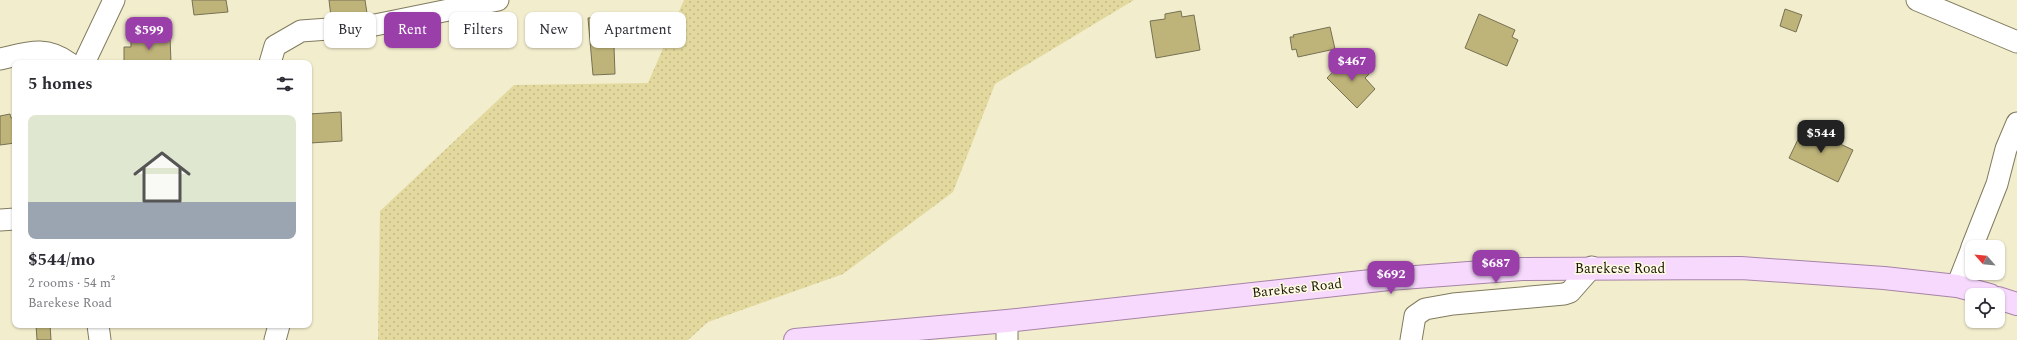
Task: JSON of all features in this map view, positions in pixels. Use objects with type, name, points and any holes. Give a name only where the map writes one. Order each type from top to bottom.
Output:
[{"type":"main road","name":"Barekese Road","points":[[795,340],[1007,331],[1389,278],[1522,269],[1592,267],[1741,268],[1884,278],[1965,288]]},
{"type":"main road","points":[[2005,300],[2017,304]]},
{"type":"street","points":[[85,60],[114,0]]},
{"type":"street","points":[[271,60],[274,46],[302,31],[370,26],[498,0]]},
{"type":"street","points":[[1917,0],[2017,42]]},
{"type":"street","points":[[0,59],[32,52],[48,52],[63,60]]},
{"type":"street","points":[[1975,240],[1997,184],[2006,149],[2017,123]]},
{"type":"street","points":[[0,220],[12,219]]},
{"type":"street","points":[[1957,286],[1965,266]]},
{"type":"street","points":[[1411,340],[1415,316],[1425,310],[1453,304],[1564,294],[1570,292],[1592,267]]},
{"type":"street","points":[[98,328],[100,340]]},
{"type":"street","points":[[275,340],[278,328]]},
{"type":"shaded area","points":[[684,0],[1134,0],[995,84],[953,192],[843,274],[708,322],[688,340],[378,340],[380,211],[514,85],[648,83],[663,48],[686,48],[686,12],[679,12]]},
{"type":"building","points":[[192,0],[226,0],[228,12],[194,15]]},
{"type":"building","points":[[329,0],[365,0],[367,12],[330,12]]},
{"type":"building","points":[[1785,9],[1802,15],[1796,32],[1780,26]]},
{"type":"building","points":[[1181,11],[1182,17],[1194,15],[1200,50],[1156,58],[1150,21],[1165,19],[1165,14]]},
{"type":"building","points":[[1479,14],[1515,30],[1512,37],[1518,40],[1507,66],[1465,48]]},
{"type":"building","points":[[588,18],[590,18],[590,41]]},
{"type":"building","points":[[1330,27],[1335,49],[1298,57],[1296,49],[1292,50],[1290,37],[1294,37],[1293,35]]},
{"type":"building","points":[[170,37],[171,60],[124,60],[124,47],[131,47],[131,38]]},
{"type":"building","points":[[591,48],[614,48],[615,74],[593,75]]},
{"type":"building","points":[[1345,59],[1351,64],[1354,62],[1357,65],[1358,63],[1369,74],[1365,78],[1375,89],[1357,108],[1327,78]]},
{"type":"building","points":[[341,112],[342,141],[312,143],[312,114]]},
{"type":"building","points":[[10,114],[12,118],[12,143],[0,145],[0,116]]},
{"type":"building","points":[[1804,127],[1853,150],[1838,182],[1789,158]]},
{"type":"building","points":[[36,328],[50,328],[51,340],[37,340]]}]
